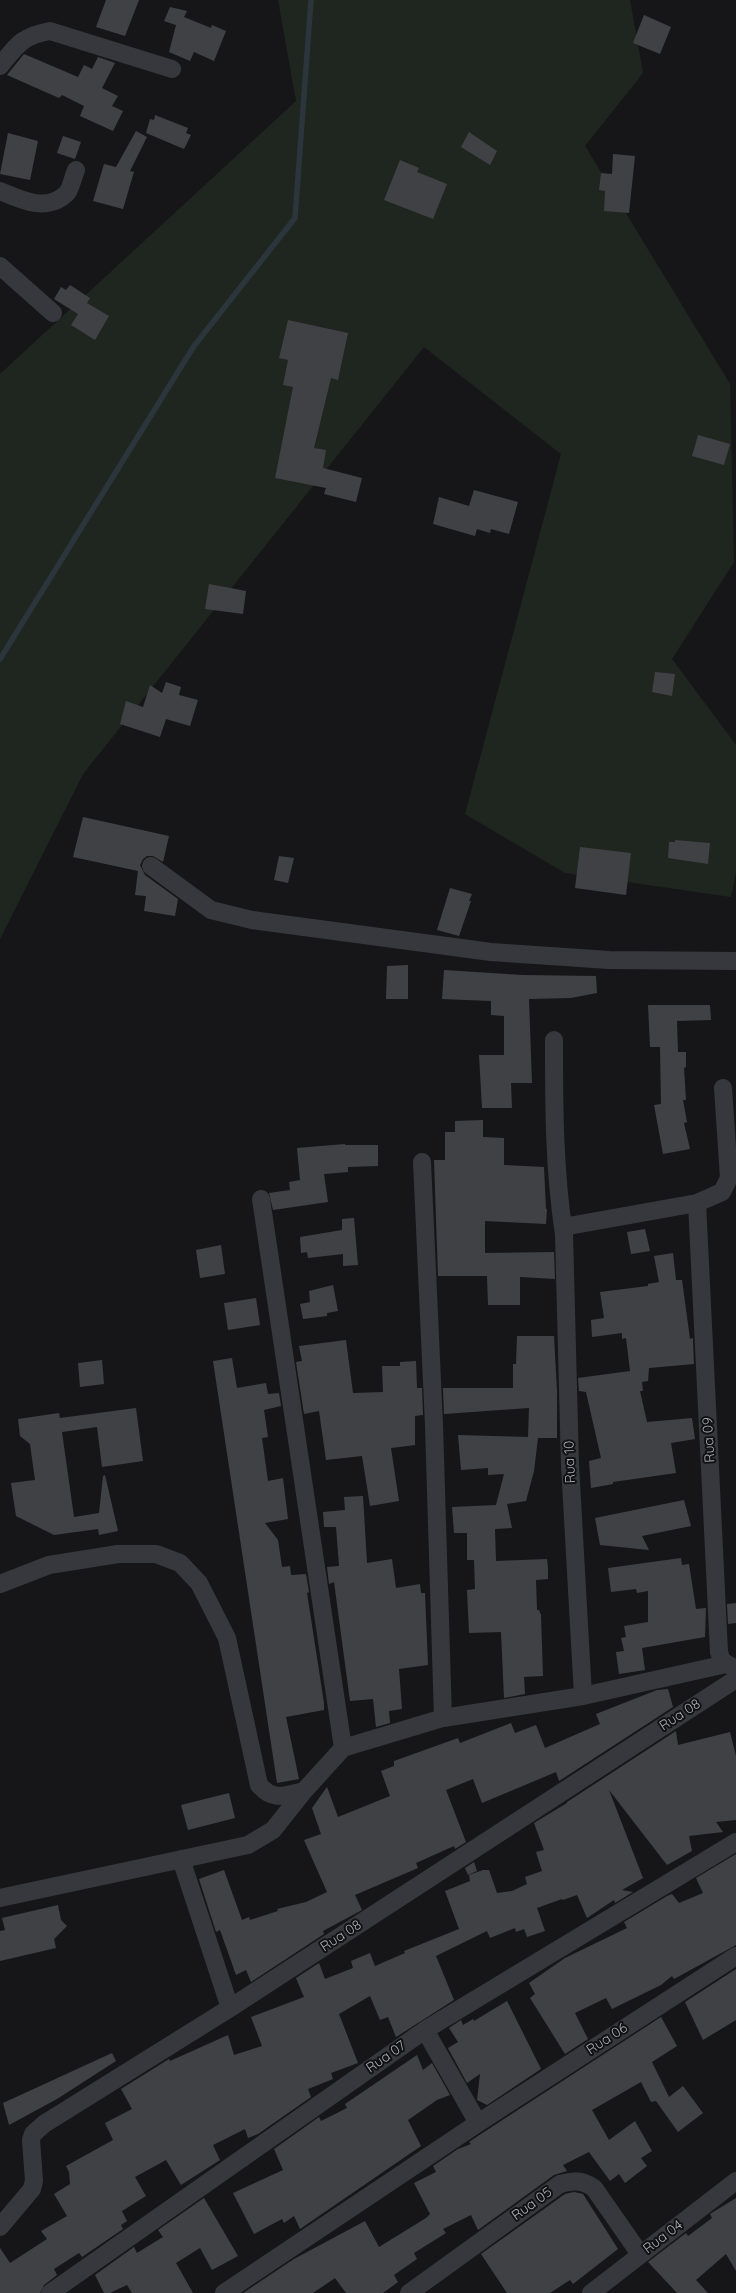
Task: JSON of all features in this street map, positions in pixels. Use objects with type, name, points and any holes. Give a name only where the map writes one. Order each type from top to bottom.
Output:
[{"type":"street","points":[[0,66],[17,46],[31,34],[50,31],[172,69]]},
{"type":"street","points":[[0,191],[32,204],[51,202],[67,192],[76,170]]},
{"type":"street","points":[[0,266],[53,313]]},
{"type":"street","points":[[151,866],[211,910],[252,920],[491,952],[609,960],[736,961]]},
{"type":"street","name":"Rua 10","points":[[554,1040],[556,1170],[562,1227],[570,1465],[583,1696]]},
{"type":"street","points":[[562,1227],[697,1203],[722,1192],[729,1178],[723,1088]]},
{"type":"street","points":[[422,1162],[434,1434],[443,1718]]},
{"type":"street","points":[[261,1199],[343,1748]]},
{"type":"street","name":"Rua 09","points":[[697,1203],[719,1652],[733,1671]]},
{"type":"street","points":[[0,1584],[49,1565],[118,1554],[156,1554],[180,1563],[199,1583],[227,1638],[259,1785],[267,1794],[275,1796],[304,1792]]},
{"type":"street","points":[[0,1898],[248,1845],[263,1838],[283,1820],[304,1792],[343,1748],[443,1718],[733,1671]]},
{"type":"street","name":"Rua 08","points":[[0,2227],[32,2190],[34,2181],[31,2140],[33,2134],[38,2129],[230,2008],[733,1671]]},
{"type":"street","name":"Rua 07","points":[[50,2293],[73,2286],[425,2030],[736,1842]]},
{"type":"street","points":[[181,1859],[230,2008]]},
{"type":"street","name":"Rua 06","points":[[224,2293],[478,2123],[736,1956]]},
{"type":"street","points":[[425,2030],[478,2123]]},
{"type":"street","name":"Rua 05","points":[[409,2293],[560,2184],[574,2180],[585,2182],[594,2188],[640,2254]]},
{"type":"street","name":"Rua 04","points":[[591,2293],[736,2181]]},
{"type":"shaded area","points":[[278,0],[630,0],[643,73],[585,146],[730,384],[734,562],[672,659],[736,745],[736,872],[731,897],[565,873],[465,814],[561,454],[424,347],[83,774],[0,939],[0,374],[296,101]]},
{"type":"building","points":[[106,0],[139,0],[125,36],[96,27]]},
{"type":"building","points":[[170,7],[187,11],[184,17],[211,28],[212,25],[226,31],[214,61],[194,52],[190,61],[169,52],[176,25],[164,21]]},
{"type":"building","points":[[644,15],[671,27],[660,54],[633,43]]},
{"type":"building","points":[[24,54],[78,77],[84,65],[92,69],[98,57],[115,63],[102,88],[118,96],[112,106],[123,111],[113,131],[80,116],[84,106],[62,95],[59,98],[7,75]]},
{"type":"building","points":[[155,115],[188,128],[186,133],[191,135],[184,149],[146,133],[150,119],[154,120]]},
{"type":"building","points":[[136,131],[147,137],[130,171],[134,172],[123,209],[93,201],[104,164],[116,167]]},
{"type":"building","points":[[469,132],[497,151],[490,165],[461,147]]},
{"type":"building","points":[[8,133],[38,141],[30,180],[0,174]]},
{"type":"building","points":[[63,136],[81,142],[75,159],[57,153]]},
{"type":"building","points":[[613,154],[635,156],[629,213],[604,211],[605,191],[599,190],[601,173],[612,174]]},
{"type":"building","points":[[400,160],[419,168],[417,172],[447,184],[433,219],[384,200]]},
{"type":"building","points":[[70,285],[90,298],[87,303],[109,316],[95,340],[71,325],[78,314],[54,299],[61,287],[66,290]]},
{"type":"building","points":[[288,320],[348,333],[338,380],[331,378],[314,448],[326,450],[323,468],[362,478],[356,502],[324,494],[326,488],[275,478],[293,387],[283,385],[288,360],[279,358]]},
{"type":"building","points":[[698,435],[730,444],[724,465],[692,456]]},
{"type":"building","points":[[474,490],[518,502],[509,534],[491,529],[490,533],[477,529],[475,536],[433,524],[439,497],[469,506]]},
{"type":"building","points":[[209,584],[246,591],[243,614],[205,609]]},
{"type":"building","points":[[655,672],[675,674],[672,696],[652,692]]},
{"type":"building","points":[[166,682],[181,687],[179,695],[198,700],[190,726],[166,719],[160,737],[120,724],[126,701],[143,707],[150,685],[162,693]]},
{"type":"building","points":[[83,817],[169,836],[163,862],[153,856],[147,856],[140,865],[145,875],[178,899],[175,916],[144,911],[146,896],[135,895],[138,871],[73,857]]},
{"type":"building","points":[[675,840],[710,843],[708,864],[668,858],[669,842],[675,842]]},
{"type":"building","points":[[580,847],[631,853],[626,895],[575,888]]},
{"type":"building","points":[[279,856],[294,858],[288,883],[274,880]]},
{"type":"building","points":[[450,888],[472,894],[459,936],[437,930]]},
{"type":"building","points":[[408,965],[408,999],[386,999],[387,966]]},
{"type":"building","points":[[444,970],[522,975],[596,976],[597,993],[571,998],[529,999],[532,1083],[511,1083],[512,1108],[482,1108],[479,1055],[504,1055],[504,1016],[491,1015],[491,1001],[442,999]]},
{"type":"building","points":[[648,1005],[710,1005],[711,1020],[677,1021],[678,1052],[686,1052],[686,1067],[684,1068],[686,1100],[683,1100],[687,1122],[684,1123],[690,1149],[663,1154],[654,1105],[661,1104],[660,1047],[650,1047]]},
{"type":"building","points":[[483,1120],[483,1137],[504,1138],[504,1165],[544,1167],[547,1209],[546,1224],[485,1221],[485,1253],[554,1252],[555,1279],[520,1277],[520,1305],[488,1305],[487,1276],[438,1276],[434,1160],[445,1160],[445,1132],[455,1132],[455,1121]]},
{"type":"building","points":[[345,1144],[378,1145],[378,1166],[348,1167],[348,1172],[324,1174],[328,1202],[273,1210],[269,1193],[290,1190],[289,1182],[300,1180],[297,1148]]},
{"type":"building","points":[[354,1218],[358,1265],[343,1266],[343,1254],[308,1258],[307,1252],[301,1253],[300,1237],[342,1230],[342,1219]]},
{"type":"building","points":[[645,1229],[650,1251],[631,1254],[627,1232]]},
{"type":"building","points":[[221,1245],[225,1274],[200,1278],[196,1250]]},
{"type":"building","points":[[673,1253],[676,1280],[682,1280],[690,1339],[693,1338],[694,1364],[649,1368],[648,1381],[642,1382],[643,1391],[640,1391],[647,1422],[692,1418],[695,1439],[671,1443],[676,1473],[613,1482],[613,1484],[591,1488],[589,1461],[601,1458],[586,1392],[579,1391],[578,1378],[630,1371],[626,1338],[622,1339],[622,1333],[592,1337],[591,1320],[604,1318],[600,1292],[648,1286],[648,1284],[659,1282],[654,1256]]},
{"type":"building","points":[[333,1285],[338,1311],[327,1313],[327,1316],[303,1319],[300,1304],[310,1302],[309,1291]]},
{"type":"building","points":[[256,1298],[260,1325],[228,1330],[224,1303]]},
{"type":"building","points":[[517,1336],[554,1336],[557,1438],[538,1438],[534,1471],[526,1501],[507,1504],[512,1528],[495,1529],[496,1561],[547,1559],[548,1568],[548,1579],[536,1580],[537,1610],[539,1610],[541,1615],[543,1676],[524,1677],[525,1694],[504,1698],[501,1632],[469,1633],[467,1590],[475,1589],[474,1560],[467,1560],[467,1533],[454,1533],[452,1507],[496,1505],[504,1474],[488,1475],[488,1468],[461,1470],[458,1435],[528,1437],[529,1408],[444,1414],[443,1388],[513,1388],[513,1364],[516,1364]]},
{"type":"building","points":[[346,1340],[353,1393],[383,1392],[382,1366],[400,1366],[400,1362],[416,1361],[417,1388],[422,1388],[423,1415],[415,1416],[415,1445],[391,1448],[399,1501],[370,1506],[362,1456],[326,1460],[319,1411],[304,1414],[296,1362],[302,1361],[299,1346]]},
{"type":"building","points":[[232,1358],[237,1388],[266,1383],[268,1394],[279,1393],[281,1406],[264,1410],[268,1437],[262,1438],[268,1481],[283,1478],[288,1519],[265,1523],[278,1540],[282,1567],[290,1566],[291,1575],[306,1574],[309,1592],[307,1593],[324,1703],[324,1710],[286,1717],[299,1779],[277,1783],[213,1361]]},
{"type":"building","points":[[102,1360],[104,1384],[80,1387],[78,1363]]},
{"type":"building","points":[[136,1408],[143,1461],[102,1467],[97,1427],[62,1432],[74,1517],[99,1513],[103,1476],[105,1475],[118,1531],[99,1535],[98,1529],[54,1535],[16,1516],[11,1483],[35,1480],[30,1444],[20,1436],[18,1419],[59,1413],[60,1418]]},
{"type":"building","points":[[363,1496],[367,1563],[392,1559],[396,1588],[420,1584],[421,1593],[425,1593],[428,1665],[399,1669],[402,1709],[389,1711],[390,1723],[376,1727],[373,1699],[350,1701],[334,1582],[329,1584],[327,1567],[339,1566],[336,1527],[324,1527],[323,1512],[345,1510],[344,1497]]},
{"type":"building","points":[[684,1500],[691,1526],[642,1536],[649,1550],[600,1545],[595,1518]]},
{"type":"building","points":[[681,1558],[682,1565],[689,1564],[696,1609],[706,1608],[705,1637],[642,1648],[645,1670],[619,1674],[616,1652],[624,1651],[621,1638],[626,1637],[624,1626],[648,1622],[648,1591],[637,1593],[636,1589],[611,1592],[608,1568]]},
{"type":"building","points":[[736,1603],[736,1623],[728,1624],[727,1604]]},
{"type":"building","points":[[668,1689],[673,1707],[559,1781],[556,1772],[482,1803],[473,1779],[446,1790],[466,1842],[455,1849],[454,1846],[416,1863],[418,1868],[355,1895],[362,1910],[323,1931],[324,1934],[251,1982],[246,1970],[236,1975],[220,1930],[216,1932],[199,1879],[224,1870],[242,1920],[249,1917],[250,1920],[278,1911],[277,1909],[306,1902],[327,1892],[304,1840],[321,1834],[312,1808],[327,1787],[338,1817],[390,1796],[381,1771],[394,1766],[394,1761],[458,1738],[460,1743],[511,1723],[515,1733],[536,1725],[545,1748],[600,1724],[596,1714],[657,1690]]},
{"type":"building","points":[[676,1731],[678,1745],[730,1732],[736,1756],[736,1820],[716,1822],[723,1832],[689,1836],[692,1851],[667,1865],[609,1790],[643,1878],[622,1890],[633,1892],[615,1903],[614,1900],[587,1918],[577,1895],[562,1899],[537,1908],[545,1931],[527,1937],[524,1929],[516,1932],[515,1928],[490,1938],[487,1931],[436,1956],[454,2000],[396,2037],[388,2017],[380,2020],[370,1996],[339,2014],[358,2063],[331,2073],[333,2079],[308,2089],[311,2097],[258,2134],[248,2138],[245,2129],[213,2145],[220,2160],[181,2185],[166,2160],[135,2177],[146,2196],[122,2211],[127,2221],[121,2225],[123,2229],[82,2257],[79,2253],[54,2269],[57,2275],[44,2285],[40,2293],[0,2293],[0,2248],[10,2263],[47,2239],[41,2231],[67,2216],[54,2194],[70,2184],[69,2172],[66,2166],[113,2140],[105,2123],[132,2109],[121,2089],[169,2059],[170,2061],[228,2035],[234,2055],[262,2046],[251,2017],[304,1997],[296,1978],[319,1963],[325,1979],[353,1968],[351,1961],[370,1953],[375,1966],[405,1953],[404,1951],[459,1929],[445,1891],[470,1881],[469,1875],[483,1870],[489,1870],[497,1893],[512,1891],[527,1884],[525,1877],[542,1871],[536,1852],[544,1850],[534,1823]]},
{"type":"building","points":[[229,1793],[235,1818],[188,1830],[181,1805]]},
{"type":"building","points":[[736,1854],[736,1945],[674,1979],[672,1976],[661,1985],[612,2009],[606,1998],[575,2013],[588,2039],[565,2054],[530,1998],[535,1994],[529,1983],[565,1958],[627,1928],[624,1922],[667,1896],[672,1894],[679,1903],[703,1893],[696,1878]]},
{"type":"building","points":[[474,1862],[477,1871],[468,1875],[465,1868]]},
{"type":"building","points":[[58,1905],[61,1920],[67,1926],[54,1939],[56,1948],[0,1961],[0,1931],[5,1930],[2,1918]]},
{"type":"building","points":[[736,1969],[736,2020],[703,2040],[685,2002]]},
{"type":"building","points":[[507,2001],[541,2069],[487,2105],[477,2100],[480,2074],[467,2083],[448,2048],[458,2042],[449,2028],[461,2020],[463,2025],[473,2019],[474,2021]]},
{"type":"building","points":[[661,2017],[677,2046],[652,2062],[669,2097],[683,2086],[703,2113],[678,2132],[656,2101],[651,2102],[641,2082],[592,2110],[609,2140],[635,2121],[652,2151],[641,2158],[647,2166],[625,2183],[619,2174],[610,2181],[589,2152],[563,2165],[567,2171],[554,2175],[478,2230],[471,2215],[443,2229],[446,2233],[414,2253],[417,2259],[394,2275],[398,2282],[383,2293],[346,2293],[335,2278],[313,2293],[243,2293],[294,2259],[365,2221],[379,2247],[426,2218],[430,2214],[414,2183],[436,2172],[433,2166],[458,2149],[471,2144],[469,2142]]},
{"type":"building","points":[[112,2053],[116,2061],[57,2099],[9,2125],[3,2103]]},
{"type":"building","points":[[417,2055],[423,2070],[432,2063],[450,2095],[437,2100],[408,2120],[421,2146],[300,2229],[294,2216],[284,2223],[282,2219],[254,2234],[233,2193],[283,2170],[274,2149],[319,2117],[321,2121],[347,2108],[345,2104]]},
{"type":"building","points":[[574,2192],[583,2194],[618,2249],[573,2284],[570,2280],[550,2293],[507,2293],[481,2254],[565,2194]]},
{"type":"building","points":[[204,2198],[238,2256],[212,2270],[200,2248],[176,2263],[193,2293],[132,2293],[127,2285],[110,2293],[104,2293],[95,2275],[134,2247],[137,2253],[163,2237],[158,2230]]},
{"type":"building","points":[[736,2198],[736,2271],[726,2254],[696,2280],[708,2293],[677,2293],[648,2262],[686,2233],[688,2236],[712,2218],[710,2214]]},
{"type":"waterway","points":[[0,659],[194,346],[295,218],[311,0]]}]
